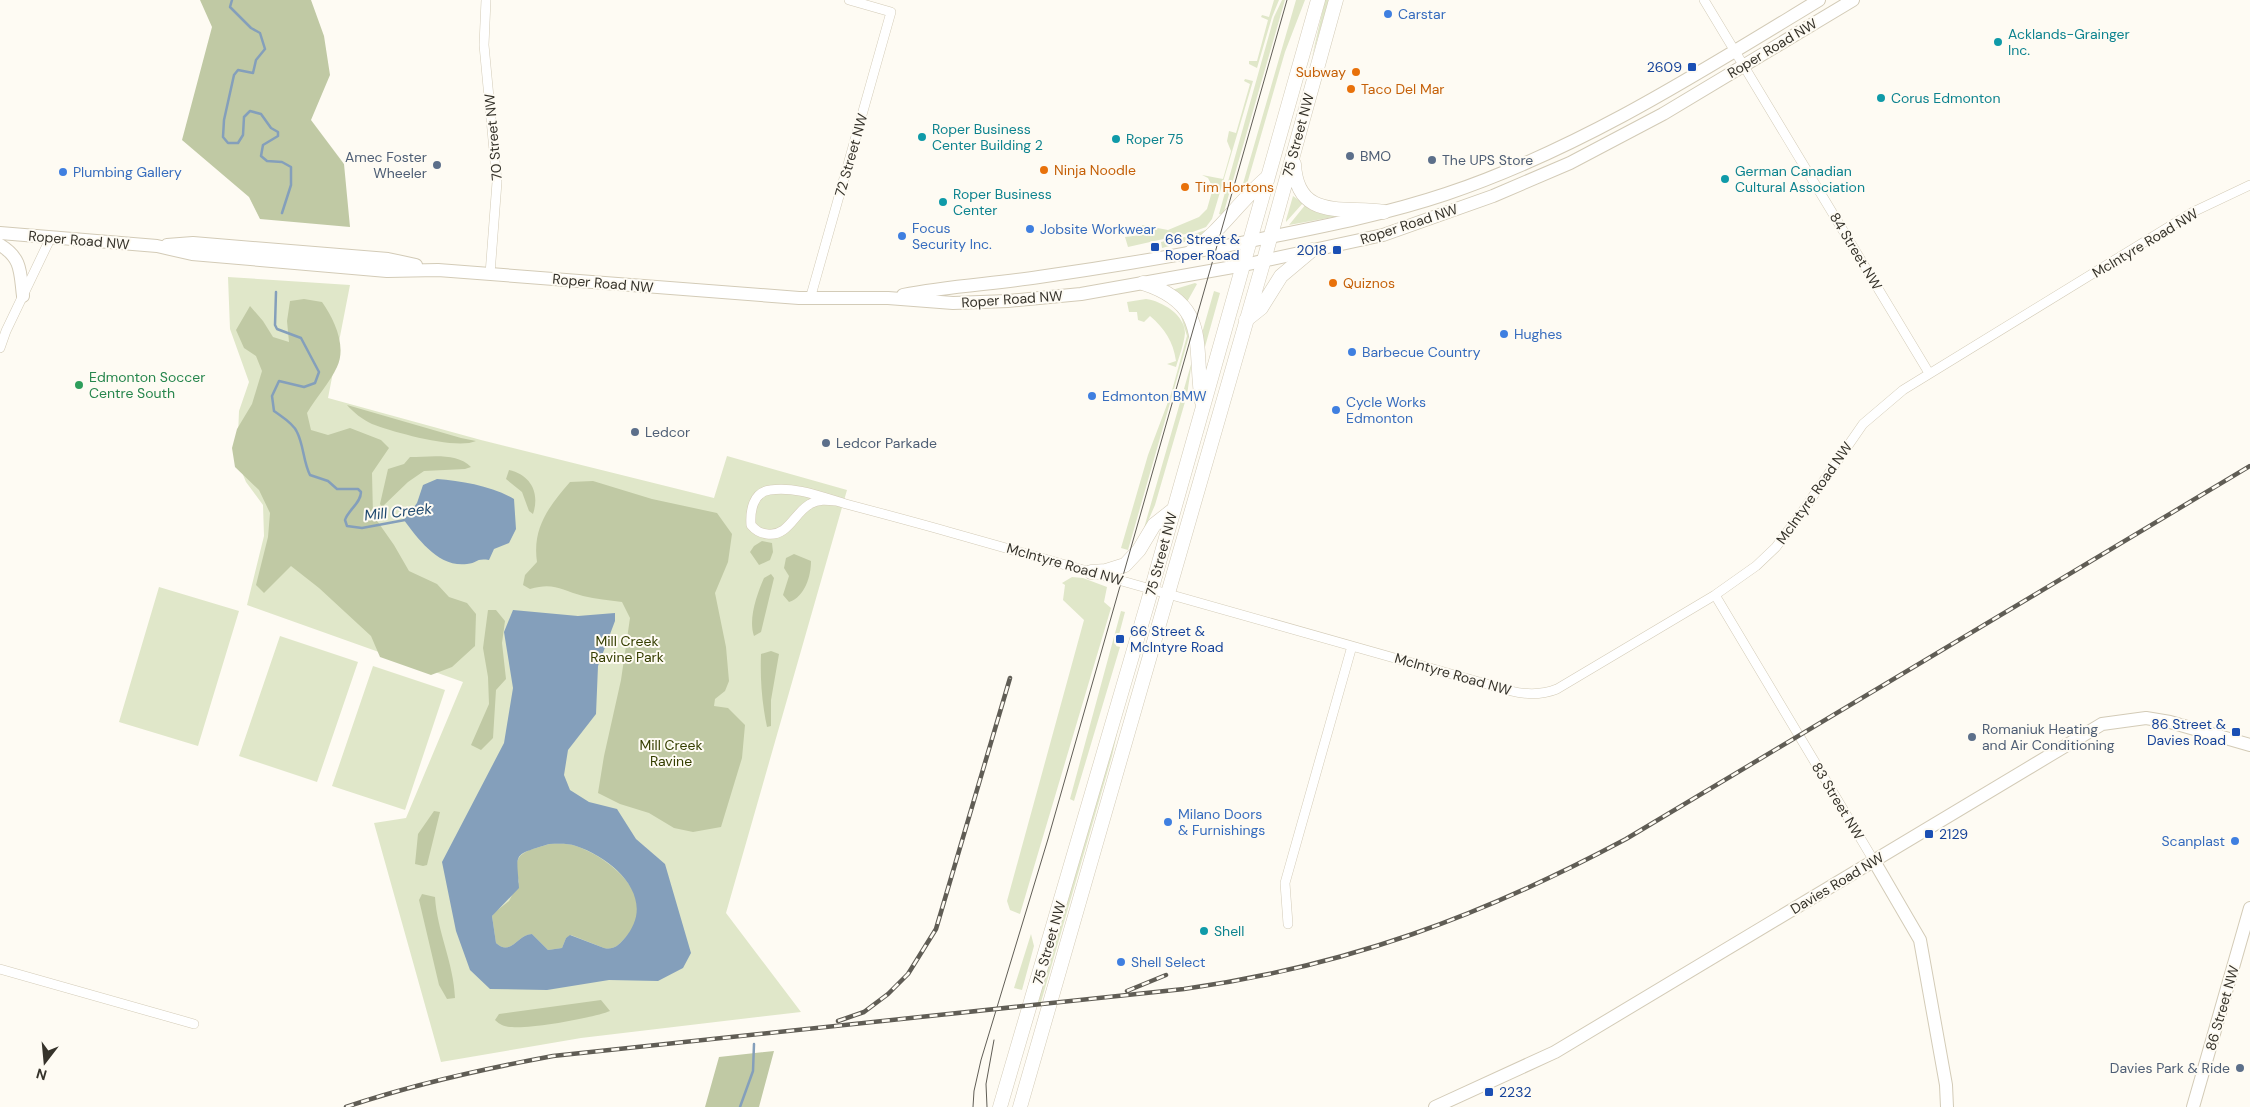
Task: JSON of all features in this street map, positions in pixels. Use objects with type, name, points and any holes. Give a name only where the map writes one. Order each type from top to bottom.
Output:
[{"type":"main road","name":"75 Street NW","points":[[1000,1107],[1151,589],[1318,0]]},
{"type":"main road","name":"75 Street NW","points":[[1020,1107],[1264,260],[1336,0]]},
{"type":"main road","name":"Roper Road NW","points":[[888,298],[945,287],[996,284],[1250,242],[1384,212],[1464,188],[1540,158],[1607,124],[1735,51],[1819,0]]},
{"type":"main road","name":"Roper Road NW","points":[[0,233],[158,246],[192,254],[377,270],[438,270],[810,299],[888,298],[953,303],[997,302],[1080,294],[1244,265],[1383,235],[1434,218],[1540,176],[1622,137],[1853,0]]},
{"type":"main road","points":[[1294,151],[1296,182],[1307,200],[1328,208],[1384,212]]},
{"type":"main road","points":[[1190,253],[1218,230],[1248,194],[1268,178]]},
{"type":"main road","points":[[0,245],[16,259],[23,296]]},
{"type":"main road","points":[[1246,320],[1260,308],[1281,276],[1312,250]]},
{"type":"main road","points":[[1143,283],[1162,289],[1177,299],[1190,316],[1196,338],[1198,376],[1203,407]]},
{"type":"main road","points":[[1091,572],[1106,571],[1125,565],[1139,550],[1154,525],[1173,510]]},
{"type":"main road","name":"Davies Road NW","points":[[1435,1107],[1555,1052],[2102,724],[2146,718],[2170,722],[2250,745]]},
{"type":"main road","name":"83 Street NW","points":[[1874,862],[1920,940],[1946,1085],[1947,1107]]},
{"type":"main road","name":"86 Street NW","points":[[2193,1107],[2250,908]]},
{"type":"street","name":"70 Street NW","points":[[486,0],[484,45],[497,182],[490,274]]},
{"type":"street","name":"72 Street NW","points":[[810,299],[891,12],[849,0]]},
{"type":"street","name":"84 Street NW","points":[[1704,0],[1929,373]]},
{"type":"street","name":"McIntyre Road NW","points":[[836,501],[820,500],[810,503],[784,530],[774,535],[762,534],[751,525],[750,514],[753,504],[760,494],[768,490],[807,493],[836,501],[1091,572],[1151,589],[1167,593],[1519,693],[1543,694],[1557,689],[1715,595],[1756,566],[1776,547],[1854,436],[1873,414],[1903,390],[2193,212],[2250,185]]},
{"type":"street","points":[[0,348],[6,331],[51,237]]},
{"type":"street","name":"83 Street NW","points":[[1715,595],[1874,862]]},
{"type":"street","points":[[1288,924],[1285,882],[1352,646]]},
{"type":"street","points":[[0,969],[194,1024]]},
{"type":"green space","points":[[200,0],[311,0],[324,36],[330,75],[311,120],[344,164],[350,227],[260,219],[249,197],[182,140],[212,27]]},
{"type":"green space","points":[[1274,0],[1279,0],[1257,68],[1249,64],[1249,61],[1257,61],[1268,20],[1261,17],[1262,15],[1269,17]]},
{"type":"green space","points":[[1282,0],[1285,0],[1223,215],[1219,214],[1274,17]]},
{"type":"green space","points":[[1296,0],[1305,0],[1285,52],[1247,184],[1238,201]]},
{"type":"green space","points":[[1325,0],[1329,0],[1312,57]]},
{"type":"green space","points":[[1245,79],[1253,81],[1212,219],[1206,227],[1190,233],[1128,247],[1125,237],[1141,235],[1142,225],[1168,230],[1199,217],[1207,209],[1213,188],[1208,178],[1202,175],[1223,179],[1231,151],[1227,141],[1229,131],[1236,133],[1250,84],[1244,81]]},
{"type":"green space","points":[[1293,196],[1303,203],[1286,222],[1286,220]]},
{"type":"green space","points":[[1306,204],[1344,215],[1289,225]]},
{"type":"green space","points":[[1208,229],[1196,239],[1162,248],[1161,242],[1189,236]]},
{"type":"green space","name":"Mill Creek Ravine Park","points":[[228,277],[350,285],[328,398],[481,440],[714,498],[727,456],[847,490],[726,913],[801,1012],[581,1038],[441,1062],[374,823],[406,818],[463,682],[247,605],[264,536],[263,505],[246,482],[237,460],[239,411],[249,382],[230,329]]},
{"type":"green space","points":[[1197,284],[1187,302],[1172,290]]},
{"type":"green space","points":[[1214,291],[1220,293],[1203,354],[1202,333]]},
{"type":"green space","points":[[304,299],[322,302],[335,324],[341,350],[340,359],[334,373],[307,413],[311,430],[328,435],[350,428],[381,440],[389,448],[372,473],[373,515],[409,571],[437,584],[449,597],[467,603],[476,614],[475,646],[452,667],[431,675],[380,657],[371,636],[319,588],[291,566],[264,593],[256,585],[268,537],[270,513],[259,490],[235,467],[232,448],[237,429],[252,404],[262,371],[256,356],[244,348],[236,330],[250,306],[263,321],[273,337],[289,342],[287,321],[290,301]]},
{"type":"green space","points":[[1146,299],[1172,310],[1184,326],[1183,346],[1176,367],[1167,364],[1176,361],[1175,354],[1168,336],[1160,326],[1150,316],[1144,322],[1138,320],[1137,312],[1129,312],[1127,302]]},
{"type":"green space","points":[[1180,313],[1190,333],[1128,550],[1121,548],[1148,455],[1171,394],[1187,336]]},
{"type":"green space","points":[[1192,361],[1187,395],[1155,505],[1142,535]]},
{"type":"green space","points":[[347,405],[476,441],[467,443],[440,442],[394,431],[358,416]]},
{"type":"green space","points":[[410,457],[451,457],[465,462],[471,467],[424,471],[408,482],[382,507],[380,504],[388,469],[404,464]]},
{"type":"green space","points":[[509,470],[523,476],[532,486],[535,499],[533,514],[529,511],[522,492],[506,479]]},
{"type":"green space","name":"Mill Creek Ravine","points":[[593,481],[652,499],[717,513],[732,534],[728,562],[715,593],[726,647],[729,681],[725,691],[715,699],[714,706],[728,708],[745,725],[742,758],[721,827],[693,832],[674,828],[649,813],[620,804],[598,793],[604,756],[621,680],[630,618],[622,602],[583,596],[552,587],[545,586],[530,589],[523,585],[525,575],[537,562],[536,550],[540,528],[555,500],[570,482]]},
{"type":"green space","points":[[762,541],[772,543],[773,552],[770,560],[759,565],[750,552],[754,546]]},
{"type":"green space","points":[[794,554],[811,561],[811,567],[803,591],[789,602],[783,595],[789,576],[784,568],[786,558]]},
{"type":"green space","points":[[771,574],[774,578],[761,632],[754,636],[752,622],[756,599],[764,578]]},
{"type":"green space","points":[[1072,577],[1083,578],[1107,587],[1104,602],[1111,608],[1020,914],[1010,910],[1007,901],[1084,620],[1063,600],[1065,585],[1062,583]]},
{"type":"green space","points":[[159,587],[239,611],[198,746],[119,722]]},
{"type":"green space","points":[[488,610],[496,610],[505,621],[502,643],[506,679],[496,690],[493,738],[481,750],[471,745],[489,704],[488,677],[483,648]]},
{"type":"green space","points":[[1121,611],[1125,612],[1116,646],[1120,647],[1074,801],[1070,799]]},
{"type":"green space","points":[[280,636],[358,662],[317,782],[239,756]]},
{"type":"green space","points":[[771,651],[779,654],[771,700],[771,726],[767,727],[762,691],[761,654]]},
{"type":"green space","points":[[373,666],[445,690],[405,810],[332,786]]},
{"type":"green space","points":[[1122,711],[1112,756],[1041,1002],[1037,1002]]},
{"type":"green space","points":[[434,811],[440,812],[427,865],[415,864],[418,834]]},
{"type":"green space","points":[[549,844],[569,844],[587,850],[610,865],[629,884],[638,908],[637,920],[632,930],[613,948],[604,948],[571,935],[566,938],[562,948],[548,950],[532,934],[523,937],[506,948],[496,943],[492,916],[509,901],[519,882],[517,872],[518,859],[526,852]]},
{"type":"green space","points":[[422,894],[435,897],[436,910],[452,973],[455,998],[447,999],[439,985],[419,900]]},
{"type":"green space","points":[[1031,934],[1034,946],[1022,990],[1014,988]]},
{"type":"green space","points":[[601,1000],[610,1011],[576,1020],[546,1025],[509,1027],[495,1020],[499,1014]]},
{"type":"green space","points":[[774,1051],[759,1107],[705,1107],[719,1057]]},
{"type":"water","points":[[437,479],[477,485],[514,499],[516,529],[509,543],[494,549],[489,560],[479,560],[467,564],[447,561],[430,551],[404,520],[417,503],[423,485]]},
{"type":"water","points":[[513,610],[578,616],[615,613],[615,621],[598,666],[596,714],[568,750],[564,775],[570,790],[589,802],[617,809],[636,839],[665,864],[691,953],[683,968],[658,981],[609,980],[547,990],[490,989],[470,970],[456,931],[442,862],[504,743],[513,688],[504,632]],"holes":[[[549,844],[573,845],[591,852],[618,871],[628,883],[634,896],[637,910],[634,924],[624,939],[613,948],[604,948],[570,935],[566,938],[562,948],[548,950],[532,934],[523,937],[506,948],[496,943],[492,916],[519,888],[519,857],[528,851]]]},
{"type":"waterway","name":"Mill Creek","points":[[232,0],[230,7],[251,28],[260,33],[265,49],[256,60],[253,73],[238,70],[234,75],[224,120],[223,137],[228,143],[238,143],[243,135],[244,117],[250,111],[261,114],[271,128],[278,132],[278,136],[263,145],[261,156],[267,161],[282,162],[291,167],[291,185],[282,213]]},
{"type":"waterway","name":"Mill Creek","points":[[276,292],[275,325],[277,329],[301,338],[319,372],[315,383],[304,387],[279,381],[272,396],[274,411],[290,423],[297,432],[310,475],[328,481],[337,489],[358,489],[361,492],[359,500],[345,520],[347,526],[362,528],[405,520]]},
{"type":"waterway","name":"Mill Creek","points":[[740,1107],[753,1071],[754,1044]]},
{"type":"tram line","points":[[973,1107],[974,1091],[981,1060],[1048,839],[1287,0]]},
{"type":"tram line","points":[[987,1107],[986,1084],[994,1040]]},
{"type":"railway","points":[[346,1107],[397,1091],[449,1078],[553,1056],[1184,989],[1302,967],[1358,952],[1412,934],[1519,892],[1626,839],[2250,466]]},
{"type":"railway","points":[[838,1021],[864,1012],[888,994],[908,974],[936,929],[1010,678]]},
{"type":"railway","points":[[1127,991],[1166,975]]},
{"type":"place","name":"Carstar","points":[[1388,14]]},
{"type":"place","name":"Acklands-Grainger Inc.","points":[[1998,42]]},
{"type":"place","name":"2609","points":[[1692,67]]},
{"type":"place","name":"Subway","points":[[1356,72]]},
{"type":"place","name":"Taco Del Mar","points":[[1351,89]]},
{"type":"place","name":"Corus Edmonton","points":[[1881,98]]},
{"type":"place","name":"Roper Business Center Building 2","points":[[922,137]]},
{"type":"place","name":"Roper 75","points":[[1116,139]]},
{"type":"place","name":"BMO","points":[[1350,156]]},
{"type":"place","name":"The UPS Store","points":[[1432,160]]},
{"type":"place","name":"Amec Foster Wheeler","points":[[437,165]]},
{"type":"place","name":"Ninja Noodle","points":[[1044,170]]},
{"type":"place","name":"Plumbing Gallery","points":[[63,172]]},
{"type":"place","name":"German Canadian Cultural Association","points":[[1725,179]]},
{"type":"place","name":"Tim Hortons","points":[[1185,187]]},
{"type":"place","name":"Roper Business Center","points":[[943,202]]},
{"type":"place","name":"Jobsite Workwear","points":[[1030,229]]},
{"type":"place","name":"Focus Security Inc.","points":[[902,236]]},
{"type":"place","name":"66 Street & Roper Road","points":[[1155,247]]},
{"type":"place","name":"2018","points":[[1337,250]]},
{"type":"place","name":"Quiznos","points":[[1333,283]]},
{"type":"place","name":"Hughes","points":[[1504,334]]},
{"type":"place","name":"Barbecue Country","points":[[1352,352]]},
{"type":"place","name":"Edmonton Soccer Centre South","points":[[79,385]]},
{"type":"place","name":"Edmonton BMW","points":[[1092,396]]},
{"type":"place","name":"Cycle Works Edmonton","points":[[1336,410]]},
{"type":"place","name":"Ledcor","points":[[635,432]]},
{"type":"place","name":"Ledcor Parkade","points":[[826,443]]},
{"type":"place","name":"66 Street & McIntyre Road","points":[[1120,639]]},
{"type":"place","name":"86 Street & Davies Road","points":[[2236,732]]},
{"type":"place","name":"Romaniuk Heating and Air Conditioning","points":[[1972,737]]},
{"type":"place","name":"Milano Doors & Furnishings","points":[[1168,822]]},
{"type":"place","name":"2129","points":[[1929,834]]},
{"type":"place","name":"Scanplast","points":[[2235,841]]},
{"type":"place","name":"Shell","points":[[1204,931]]},
{"type":"place","name":"Shell Select","points":[[1121,962]]},
{"type":"place","name":"Davies Park & Ride","points":[[2240,1068]]},
{"type":"place","name":"2232","points":[[1489,1092]]}]
